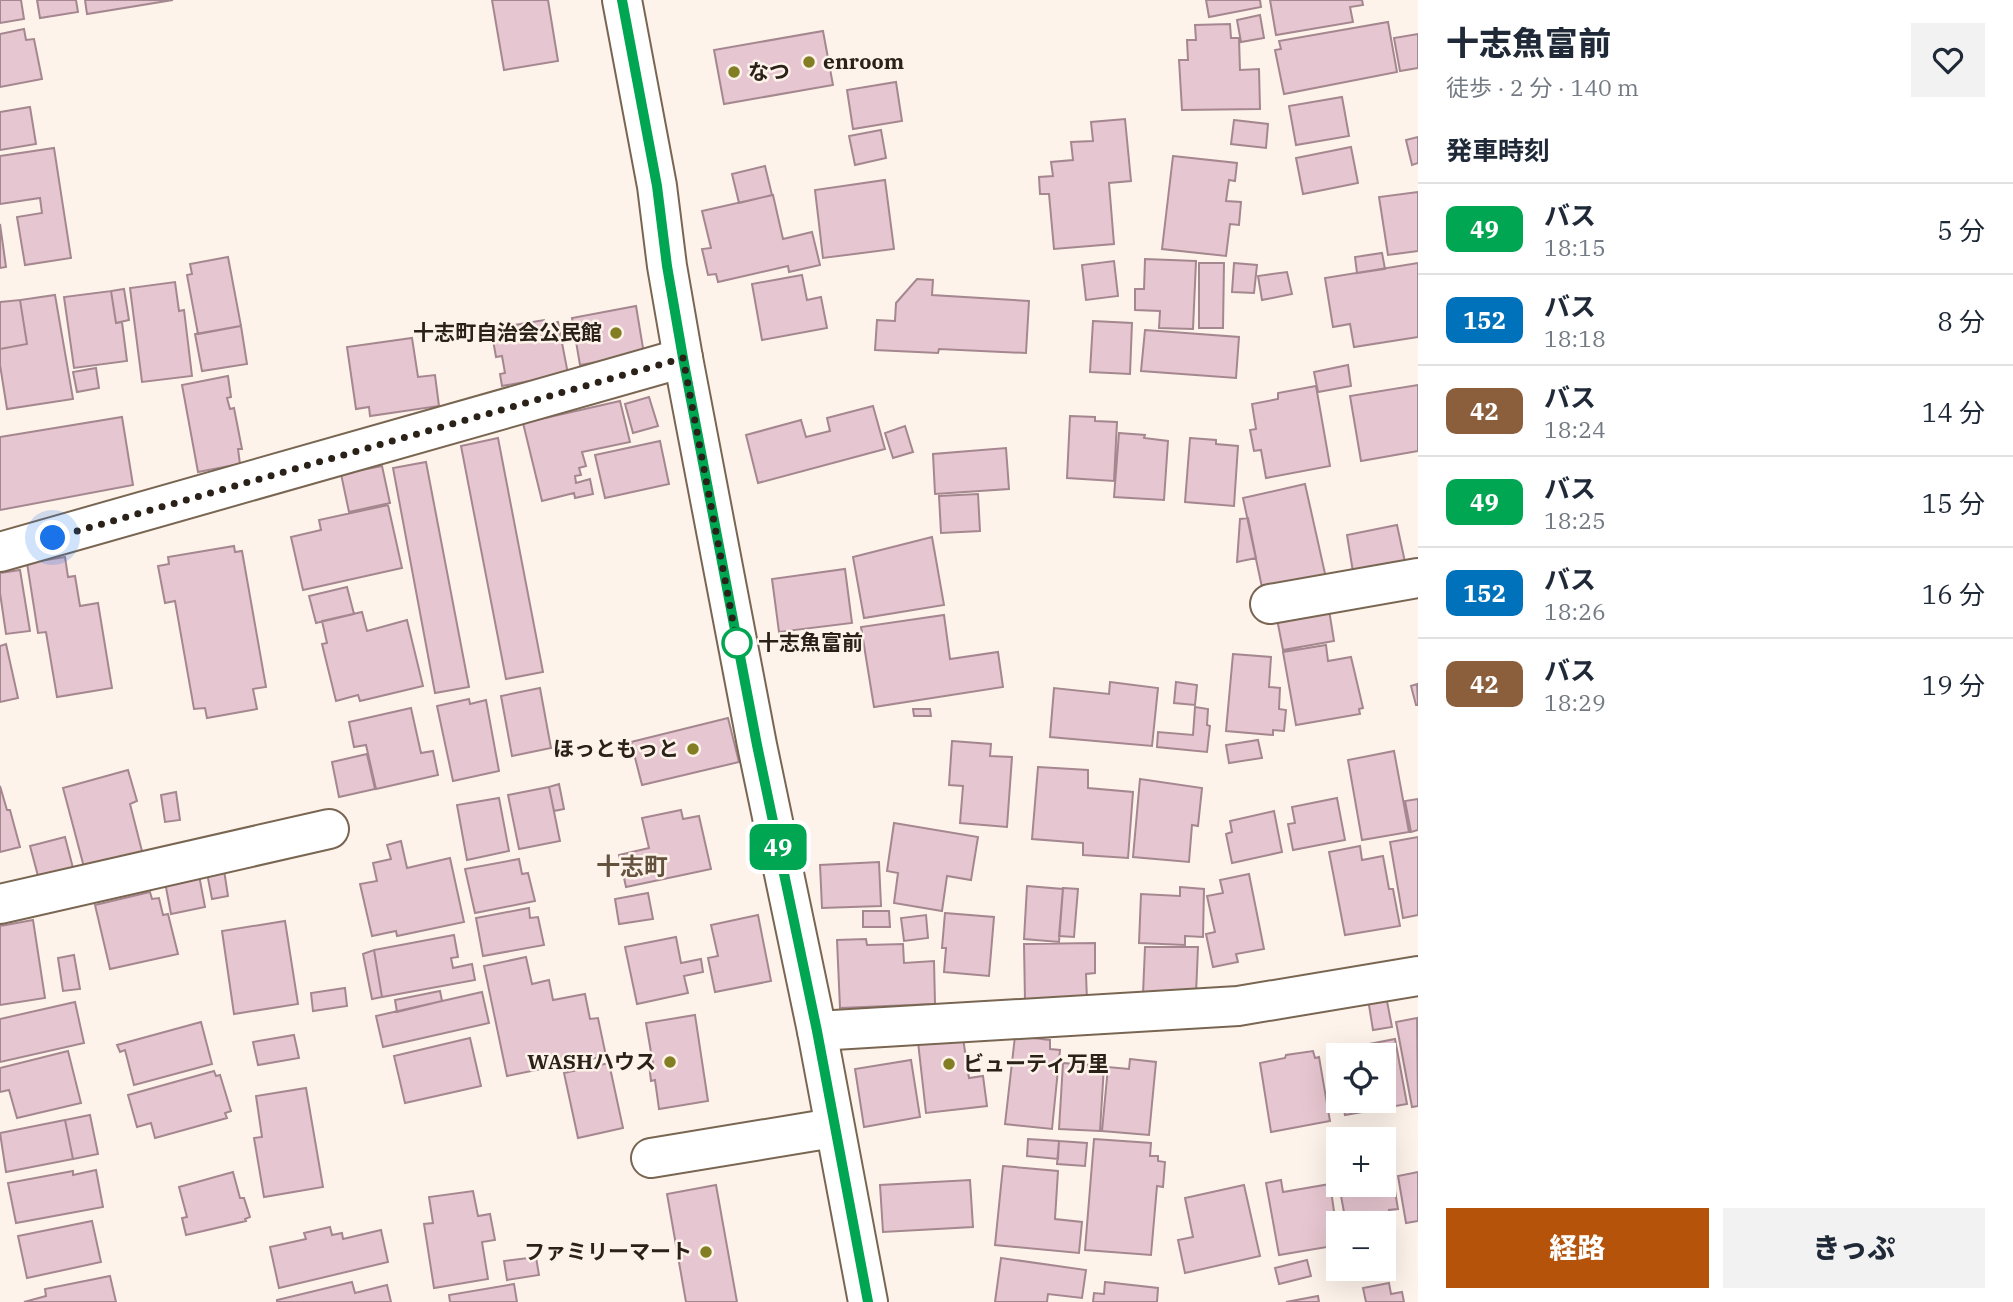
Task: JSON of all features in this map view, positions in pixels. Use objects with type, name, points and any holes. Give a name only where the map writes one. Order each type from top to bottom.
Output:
[{"type":"street","points":[[622,0],[657,186],[683,358],[868,1302]]},
{"type":"street","points":[[0,552],[683,358]]},
{"type":"street","points":[[1270,604],[1418,578]]},
{"type":"street","points":[[0,904],[329,829]]},
{"type":"street","points":[[817,1031],[1238,1006],[1418,976]]},
{"type":"street","points":[[651,1158],[833,1128]]},
{"type":"building","points":[[0,0],[21,0],[24,19],[0,23]]},
{"type":"building","points":[[37,0],[76,0],[78,12],[40,18]]},
{"type":"building","points":[[85,0],[173,0],[87,14]]},
{"type":"building","points":[[492,0],[548,0],[558,61],[504,70]]},
{"type":"building","points":[[1206,0],[1260,0],[1261,7],[1209,17]]},
{"type":"building","points":[[1270,0],[1362,0],[1363,5],[1350,7],[1353,22],[1276,35]]},
{"type":"building","points":[[1260,15],[1264,38],[1241,42],[1237,20]]},
{"type":"building","points":[[1388,22],[1397,72],[1284,94],[1275,50],[1281,49],[1279,41]]},
{"type":"building","points":[[1230,24],[1231,38],[1239,38],[1240,70],[1259,69],[1260,109],[1182,110],[1179,60],[1188,60],[1187,40],[1196,40],[1195,25]]},
{"type":"building","points":[[24,29],[26,40],[34,39],[42,79],[0,87],[0,34]]},
{"type":"building","points":[[823,31],[833,85],[724,104],[714,50]]},
{"type":"building","points":[[1418,34],[1418,68],[1400,71],[1394,38]]},
{"type":"building","points":[[896,82],[902,121],[853,129],[847,90]]},
{"type":"building","points":[[1342,97],[1349,136],[1296,145],[1289,106]]},
{"type":"building","points":[[30,107],[36,144],[0,150],[0,112]]},
{"type":"building","points":[[1125,119],[1131,181],[1109,183],[1114,244],[1054,249],[1049,194],[1040,194],[1039,177],[1053,176],[1051,162],[1073,160],[1071,142],[1093,141],[1091,122]]},
{"type":"building","points":[[1234,120],[1268,124],[1266,148],[1231,144]]},
{"type":"building","points":[[881,130],[886,158],[855,165],[849,136]]},
{"type":"building","points":[[1418,137],[1418,163],[1412,165],[1406,140]]},
{"type":"building","points":[[1351,147],[1358,183],[1303,194],[1296,158]]},
{"type":"building","points":[[54,148],[71,258],[25,265],[17,217],[42,213],[40,198],[0,204],[0,156]]},
{"type":"building","points":[[1173,156],[1237,163],[1235,181],[1229,180],[1226,201],[1241,202],[1239,225],[1230,224],[1226,256],[1162,249]]},
{"type":"building","points":[[765,166],[772,195],[739,203],[732,174]]},
{"type":"building","points":[[885,180],[894,249],[823,258],[815,190]]},
{"type":"building","points":[[1418,192],[1418,251],[1388,255],[1379,197]]},
{"type":"building","points":[[773,195],[783,239],[812,232],[820,265],[789,272],[788,266],[718,282],[716,274],[708,275],[702,249],[711,248],[702,211]]},
{"type":"building","points":[[0,224],[6,267],[0,268]]},
{"type":"building","points":[[1382,253],[1385,269],[1357,273],[1355,257]]},
{"type":"building","points":[[228,257],[241,326],[198,334],[187,275],[192,274],[190,264]]},
{"type":"building","points":[[1145,259],[1196,261],[1193,329],[1159,328],[1160,311],[1135,310],[1135,289],[1144,289]]},
{"type":"building","points":[[1114,261],[1118,296],[1086,300],[1082,265]]},
{"type":"building","points":[[1199,263],[1224,263],[1223,328],[1199,328]]},
{"type":"building","points":[[1234,263],[1257,265],[1254,293],[1232,292]]},
{"type":"building","points":[[1418,263],[1418,337],[1354,347],[1350,324],[1333,327],[1325,278]]},
{"type":"building","points":[[1287,272],[1292,294],[1262,300],[1258,276]]},
{"type":"building","points":[[802,275],[807,300],[821,297],[827,328],[762,340],[752,284]]},
{"type":"building","points":[[917,279],[933,280],[932,295],[1029,301],[1026,353],[939,349],[938,353],[875,350],[877,320],[895,321],[896,303]]},
{"type":"building","points":[[175,282],[179,311],[184,310],[192,376],[142,382],[130,288]]},
{"type":"building","points":[[124,289],[129,320],[116,323],[111,291]]},
{"type":"building","points":[[111,291],[116,323],[122,322],[127,361],[74,368],[64,297]]},
{"type":"building","points":[[55,295],[73,399],[7,409],[0,349],[27,344],[20,300]]},
{"type":"building","points":[[20,300],[27,344],[0,349],[0,302]]},
{"type":"building","points":[[636,306],[644,354],[580,365],[572,318]]},
{"type":"building","points":[[544,320],[546,325],[558,322],[568,374],[502,386],[500,374],[505,373],[502,356],[496,357],[491,329]]},
{"type":"building","points":[[1093,321],[1132,323],[1130,374],[1090,372]]},
{"type":"building","points":[[241,326],[247,364],[202,371],[195,334]]},
{"type":"building","points":[[1145,330],[1239,337],[1236,378],[1141,371]]},
{"type":"building","points":[[412,338],[418,377],[435,375],[439,406],[370,416],[369,407],[356,409],[347,347]]},
{"type":"building","points":[[1348,365],[1351,386],[1318,392],[1314,372]]},
{"type":"building","points":[[96,368],[99,388],[77,392],[73,372]]},
{"type":"building","points":[[228,376],[231,397],[227,398],[230,409],[234,408],[242,449],[238,449],[240,464],[198,472],[182,385]]},
{"type":"building","points":[[1418,385],[1418,451],[1361,461],[1350,396]]},
{"type":"building","points":[[1316,386],[1330,466],[1266,478],[1261,450],[1254,451],[1250,430],[1256,429],[1252,404],[1278,399],[1278,393]]},
{"type":"building","points":[[649,397],[658,426],[633,433],[625,404]]},
{"type":"building","points":[[620,401],[630,442],[582,452],[586,466],[579,468],[581,475],[575,476],[576,483],[590,479],[593,494],[575,498],[574,493],[542,501],[523,423]]},
{"type":"building","points":[[873,406],[885,449],[758,483],[746,435],[801,420],[806,437],[830,431],[827,418]]},
{"type":"building","points":[[1070,416],[1095,417],[1095,421],[1117,422],[1114,481],[1067,478]]},
{"type":"building","points":[[122,417],[133,485],[0,510],[0,437]]},
{"type":"building","points":[[905,426],[913,452],[893,458],[885,433]]},
{"type":"building","points":[[1119,433],[1145,435],[1144,438],[1168,441],[1164,500],[1114,497]]},
{"type":"building","points":[[498,438],[543,672],[506,679],[461,446]]},
{"type":"building","points":[[1190,438],[1216,440],[1216,444],[1238,446],[1234,506],[1185,502]]},
{"type":"building","points":[[660,441],[669,484],[605,498],[595,455]]},
{"type":"building","points":[[1006,448],[1009,489],[935,494],[933,454]]},
{"type":"building","points":[[426,462],[469,687],[435,693],[393,468]]},
{"type":"building","points":[[382,466],[390,503],[349,512],[341,474]]},
{"type":"building","points":[[1305,484],[1326,578],[1263,592],[1243,498]]},
{"type":"building","points":[[978,494],[980,531],[941,533],[939,496]]},
{"type":"building","points":[[388,505],[402,568],[303,590],[291,537],[321,530],[319,520]]},
{"type":"building","points":[[1248,518],[1256,558],[1237,562],[1240,519]]},
{"type":"building","points":[[1397,525],[1405,562],[1353,572],[1347,535]]},
{"type":"building","points":[[932,537],[944,605],[864,618],[853,557]]},
{"type":"building","points":[[234,546],[235,552],[242,551],[266,687],[253,689],[257,709],[207,718],[205,708],[194,709],[175,601],[165,603],[158,566],[169,564],[168,557]]},
{"type":"building","points":[[65,557],[68,577],[75,576],[80,606],[98,603],[112,688],[57,697],[46,632],[38,633],[27,563]]},
{"type":"building","points":[[845,569],[852,623],[779,632],[772,579]]},
{"type":"building","points":[[20,570],[30,631],[6,634],[0,573]]},
{"type":"building","points":[[347,587],[354,614],[316,623],[309,596]]},
{"type":"building","points":[[1329,610],[1334,641],[1283,650],[1277,619]]},
{"type":"building","points":[[362,612],[367,631],[407,620],[423,686],[360,701],[358,695],[336,701],[322,644],[327,643],[322,621]]},
{"type":"building","points":[[944,615],[950,659],[998,652],[1003,687],[874,707],[861,627]]},
{"type":"building","points":[[6,644],[18,698],[0,702],[0,646]]},
{"type":"building","points":[[1326,645],[1328,661],[1351,657],[1363,708],[1359,709],[1360,714],[1296,725],[1283,652]]},
{"type":"building","points":[[1233,654],[1271,657],[1269,687],[1280,688],[1279,709],[1286,710],[1284,731],[1273,730],[1273,735],[1226,731]]},
{"type":"building","points":[[1110,682],[1158,688],[1152,746],[1050,737],[1054,688],[1109,694]]},
{"type":"building","points":[[1176,682],[1197,685],[1195,705],[1174,703]]},
{"type":"building","points":[[1417,684],[1418,705],[1416,705],[1411,686]]},
{"type":"building","points":[[540,688],[551,748],[512,756],[501,696]]},
{"type":"building","points":[[469,699],[470,704],[486,700],[499,771],[453,781],[437,706]]},
{"type":"building","points":[[1195,707],[1208,709],[1207,725],[1210,726],[1207,752],[1157,747],[1158,732],[1193,735]]},
{"type":"building","points":[[411,708],[421,753],[433,751],[438,775],[376,789],[366,745],[354,747],[349,722]]},
{"type":"building","points":[[913,709],[930,709],[931,716],[914,716]]},
{"type":"building","points":[[728,718],[739,762],[642,785],[631,742]]},
{"type":"building","points":[[1258,740],[1262,758],[1229,763],[1226,745]]},
{"type":"building","points":[[952,741],[991,744],[990,756],[1012,757],[1007,827],[960,823],[963,786],[949,785]]},
{"type":"building","points":[[1394,751],[1409,832],[1362,840],[1348,760]]},
{"type":"building","points":[[367,754],[375,789],[339,797],[332,762]]},
{"type":"building","points":[[1038,767],[1088,770],[1088,788],[1133,792],[1128,858],[1083,855],[1083,843],[1032,839]]},
{"type":"building","points":[[128,770],[137,801],[130,804],[143,855],[85,871],[63,788]]},
{"type":"building","points":[[1140,779],[1202,788],[1198,826],[1192,825],[1189,862],[1133,857]]},
{"type":"building","points":[[559,784],[564,809],[554,811],[549,787]]},
{"type":"building","points":[[0,786],[20,847],[0,852]]},
{"type":"building","points":[[549,787],[560,841],[519,849],[508,795]]},
{"type":"building","points":[[176,792],[180,820],[165,822],[161,795]]},
{"type":"building","points":[[499,798],[509,851],[467,860],[457,805]]},
{"type":"building","points":[[1337,798],[1345,840],[1293,850],[1288,824],[1295,823],[1292,807]]},
{"type":"building","points":[[1418,799],[1418,830],[1411,832],[1405,801]]},
{"type":"building","points":[[681,810],[683,819],[699,816],[711,869],[626,887],[619,855],[649,848],[642,818]]},
{"type":"building","points":[[1274,811],[1282,852],[1232,863],[1226,834],[1232,832],[1230,821]]},
{"type":"building","points":[[894,823],[978,837],[971,880],[947,876],[942,911],[894,903],[898,873],[887,871]]},
{"type":"building","points":[[65,837],[73,868],[38,876],[30,846]]},
{"type":"building","points":[[1418,837],[1418,915],[1403,918],[1390,842]]},
{"type":"building","points":[[401,841],[407,868],[450,858],[464,922],[397,936],[396,931],[372,936],[360,884],[377,881],[373,863],[391,859],[387,845]]},
{"type":"building","points":[[1360,846],[1362,860],[1383,856],[1400,926],[1345,935],[1329,852]]},
{"type":"building","points":[[519,859],[522,874],[528,873],[535,901],[475,913],[465,869]]},
{"type":"building","points":[[879,862],[881,906],[822,908],[820,865]]},
{"type":"building","points":[[224,870],[228,896],[212,899],[207,873]]},
{"type":"building","points":[[1249,874],[1264,949],[1236,954],[1238,962],[1213,967],[1206,934],[1215,932],[1207,896],[1223,893],[1220,880]]},
{"type":"building","points":[[199,875],[205,907],[171,914],[165,882]]},
{"type":"building","points":[[1027,886],[1063,889],[1059,942],[1024,939]]},
{"type":"building","points":[[1180,887],[1204,889],[1203,937],[1185,936],[1185,945],[1139,943],[1141,894],[1180,896]]},
{"type":"building","points":[[1063,888],[1078,889],[1074,937],[1059,936]]},
{"type":"building","points":[[150,892],[152,899],[159,898],[163,915],[168,914],[178,954],[110,969],[95,905]]},
{"type":"building","points":[[648,893],[653,919],[619,924],[615,899]]},
{"type":"building","points":[[529,908],[530,918],[538,917],[544,945],[483,956],[476,918]]},
{"type":"building","points":[[863,911],[889,911],[890,927],[863,927]]},
{"type":"building","points":[[945,913],[994,917],[989,976],[944,972],[946,948],[942,948]]},
{"type":"building","points":[[758,915],[771,981],[715,992],[708,958],[718,956],[711,925]]},
{"type":"building","points":[[926,915],[928,938],[904,941],[901,918]]},
{"type":"building","points":[[33,920],[45,998],[0,1005],[0,926]]},
{"type":"building","points":[[285,921],[298,1004],[234,1014],[222,931]]},
{"type":"building","points":[[454,935],[458,957],[451,958],[453,968],[472,964],[475,980],[382,997],[374,950]]},
{"type":"building","points":[[676,937],[681,963],[701,959],[703,972],[684,976],[688,993],[637,1004],[625,947]]},
{"type":"building","points":[[866,939],[867,945],[903,944],[904,963],[934,961],[935,1004],[840,1008],[837,940]]},
{"type":"building","points":[[1095,943],[1095,973],[1086,974],[1087,1000],[1025,1001],[1024,944]]},
{"type":"building","points":[[1145,947],[1198,947],[1196,994],[1143,994]]},
{"type":"building","points":[[374,950],[382,997],[372,999],[363,954]]},
{"type":"building","points":[[74,955],[80,989],[63,991],[58,958]]},
{"type":"building","points":[[526,957],[532,984],[549,980],[553,1000],[585,994],[590,1019],[598,1018],[606,1056],[507,1076],[484,966]]},
{"type":"building","points":[[345,988],[347,1006],[313,1011],[311,993]]},
{"type":"building","points":[[440,991],[442,1001],[397,1012],[395,1000]]},
{"type":"building","points":[[482,992],[489,1023],[383,1047],[376,1016]]},
{"type":"building","points":[[1386,996],[1392,1027],[1373,1030],[1368,999]]},
{"type":"building","points":[[75,1002],[84,1043],[0,1062],[0,1019]]},
{"type":"building","points":[[695,1015],[708,1101],[659,1109],[655,1080],[651,1081],[649,1064],[653,1064],[646,1023]]},
{"type":"building","points":[[1417,1018],[1418,1106],[1412,1107],[1396,1022]]},
{"type":"building","points":[[201,1022],[212,1064],[134,1085],[125,1050],[120,1052],[117,1045]]},
{"type":"building","points":[[294,1035],[299,1058],[258,1065],[253,1042]]},
{"type":"building","points":[[1015,1036],[1050,1040],[1050,1049],[1060,1050],[1052,1129],[1005,1124]]},
{"type":"building","points":[[470,1038],[481,1086],[405,1103],[394,1056]]},
{"type":"building","points":[[963,1038],[969,1078],[983,1076],[987,1106],[926,1113],[918,1042]]},
{"type":"building","points":[[1395,1039],[1396,1043],[1374,1043]]},
{"type":"building","points":[[1396,1044],[1407,1104],[1396,1106]]},
{"type":"building","points":[[68,1051],[81,1103],[17,1118],[9,1090],[0,1092],[0,1068]]},
{"type":"building","points":[[1313,1051],[1315,1058],[1319,1057],[1326,1113],[1329,1113],[1330,1121],[1271,1132],[1260,1063],[1285,1058],[1286,1055]]},
{"type":"building","points":[[1130,1059],[1156,1062],[1149,1135],[1102,1131],[1108,1067],[1129,1069]]},
{"type":"building","points":[[911,1060],[920,1117],[864,1127],[855,1069]]},
{"type":"building","points":[[609,1063],[623,1128],[578,1138],[564,1073]]},
{"type":"building","points":[[1063,1063],[1104,1066],[1100,1131],[1059,1129]]},
{"type":"building","points":[[214,1071],[216,1076],[220,1075],[231,1111],[225,1113],[227,1118],[155,1138],[151,1123],[137,1127],[128,1095]]},
{"type":"building","points":[[306,1088],[323,1187],[264,1197],[254,1138],[262,1137],[256,1096]]},
{"type":"building","points":[[90,1115],[98,1154],[73,1159],[65,1120]]},
{"type":"building","points":[[65,1120],[73,1159],[6,1172],[0,1133]]},
{"type":"building","points":[[1028,1139],[1059,1141],[1058,1159],[1027,1156]]},
{"type":"building","points":[[1094,1139],[1151,1143],[1150,1156],[1158,1156],[1158,1161],[1165,1162],[1163,1187],[1157,1186],[1151,1255],[1085,1250]]},
{"type":"building","points":[[1059,1141],[1087,1143],[1085,1166],[1057,1164]]},
{"type":"building","points":[[1003,1166],[1058,1171],[1055,1219],[1082,1222],[1079,1253],[995,1245]]},
{"type":"building","points":[[96,1170],[103,1207],[16,1223],[8,1183],[73,1171],[73,1175]]},
{"type":"building","points":[[233,1172],[240,1198],[244,1198],[250,1217],[245,1219],[246,1221],[186,1235],[182,1218],[187,1217],[179,1187]]},
{"type":"building","points":[[1418,1172],[1418,1221],[1406,1223],[1398,1176]]},
{"type":"building","points":[[970,1180],[973,1227],[883,1232],[880,1185]]},
{"type":"building","points":[[1281,1180],[1283,1192],[1326,1185],[1326,1197],[1332,1197],[1334,1211],[1326,1211],[1326,1247],[1279,1255],[1266,1183]]},
{"type":"building","points":[[716,1185],[737,1302],[686,1302],[667,1194]]},
{"type":"building","points":[[1244,1185],[1260,1256],[1185,1273],[1178,1240],[1193,1237],[1185,1198]]},
{"type":"building","points":[[473,1191],[478,1216],[490,1214],[495,1240],[482,1242],[488,1279],[434,1288],[424,1224],[433,1223],[429,1197]]},
{"type":"building","points":[[1341,1197],[1396,1197],[1398,1209],[1389,1211],[1344,1211]]},
{"type":"building","points":[[92,1221],[101,1262],[27,1278],[18,1236]]},
{"type":"building","points":[[330,1227],[332,1235],[342,1233],[343,1239],[381,1230],[388,1262],[279,1288],[270,1247],[306,1239],[304,1233]]},
{"type":"building","points":[[536,1257],[539,1275],[507,1280],[504,1261]]},
{"type":"building","points":[[1001,1258],[1086,1270],[1082,1298],[1048,1294],[1047,1302],[995,1302]]},
{"type":"building","points":[[1307,1260],[1311,1276],[1279,1284],[1275,1268]]},
{"type":"building","points":[[110,1276],[116,1302],[24,1302],[46,1296],[45,1289]]},
{"type":"building","points":[[352,1282],[355,1293],[387,1285],[391,1302],[277,1302],[277,1300]]},
{"type":"building","points":[[1105,1282],[1158,1288],[1157,1302],[1093,1302],[1094,1293],[1104,1294]]},
{"type":"building","points":[[1389,1283],[1391,1294],[1402,1292],[1404,1302],[1366,1302],[1363,1288]]},
{"type":"building","points":[[514,1284],[517,1302],[450,1302],[449,1295]]},
{"type":"building","points":[[1318,1296],[1319,1302],[1286,1302]]},
{"type":"bus line","name":"49","points":[[622,0],[657,186],[683,358],[868,1302]]},
{"type":"place","name":"enroom","points":[[809,62]]},
{"type":"place","name":"なつ","points":[[734,72]]},
{"type":"place","name":"十志町自治会公民館","points":[[616,333]]},
{"type":"place","name":"十志魚富前","points":[[737,643]]},
{"type":"place","name":"ほっともっと","points":[[693,749]]},
{"type":"place","name":"WASHハウス","points":[[670,1062]]},
{"type":"place","name":"ビューティ万里","points":[[949,1064]]},
{"type":"place","name":"ファミリーマート","points":[[706,1252]]},
{"type":"district","name":"十志町","points":[[632,867]]},
{"type":"route","points":[[53,538],[683,358],[737,643]]}]
